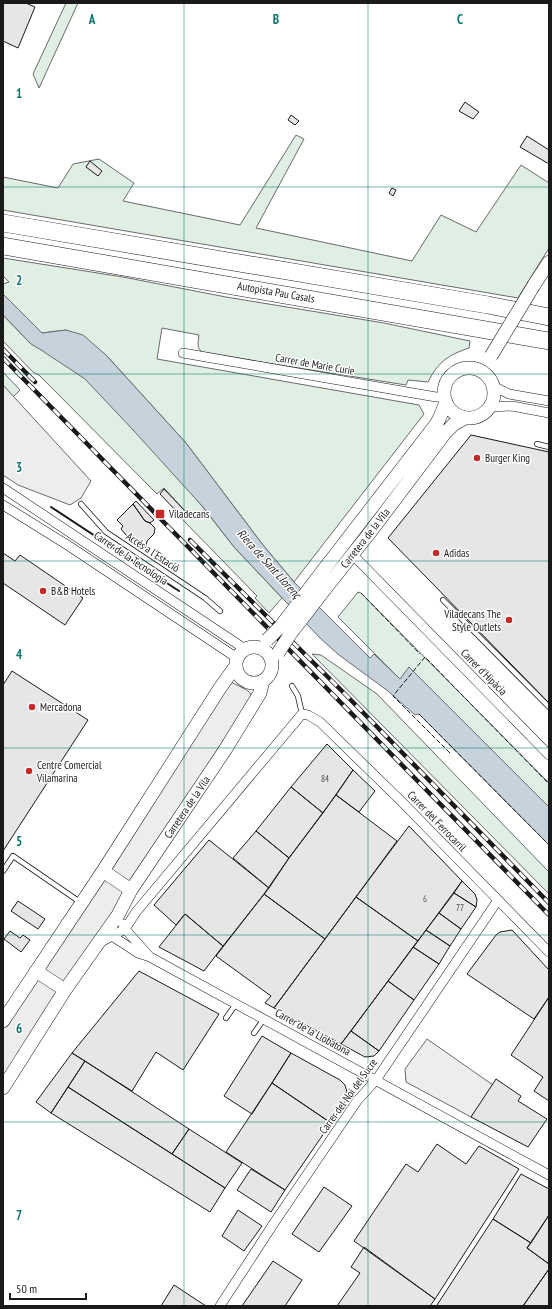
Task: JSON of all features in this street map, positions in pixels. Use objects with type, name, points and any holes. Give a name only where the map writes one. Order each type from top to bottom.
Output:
[{"type":"highway","name":"Autopista Pau Casals","points":[[3,223],[488,305],[549,317]]},
{"type":"highway","name":"Autopista Pau Casals","points":[[3,246],[549,341]]},
{"type":"street","points":[[482,371],[549,262]]},
{"type":"street","name":"Carrer de Marie Curie","points":[[183,353],[436,397],[445,400]]},
{"type":"street","points":[[463,369],[476,369],[482,371],[487,375],[493,386],[494,400],[490,407],[482,415],[471,419],[455,414],[448,407],[445,400],[445,385],[452,374],[463,369]]},
{"type":"street","points":[[493,386],[509,394],[549,401]]},
{"type":"street","name":"Carretera de la Vila","points":[[272,665],[320,585],[437,423],[445,400]]},
{"type":"street","points":[[490,407],[512,406],[549,413]]},
{"type":"street","name":"Carretera de la Vila","points":[[263,643],[352,554],[445,433],[454,424],[465,418]]},
{"type":"street","name":"Carrer de la Tecnologia","points":[[3,488],[239,658]]},
{"type":"street","points":[[3,505],[69,546],[239,658]]},
{"type":"street","name":"Carrer d'Hipàcia","points":[[352,554],[549,755]]},
{"type":"street","points":[[3,1021],[103,871],[239,658],[253,646],[263,643],[272,665],[270,674],[263,681],[256,683],[246,682],[238,674],[239,658]]},
{"type":"street","name":"Carretera de la Vila","points":[[3,1088],[66,990],[118,915],[131,890],[225,750],[260,693],[263,681]]},
{"type":"street","points":[[98,944],[125,929],[136,912],[302,714]]},
{"type":"street","name":"Carrer del Ferrocarril","points":[[302,714],[314,718],[320,722],[549,952]]},
{"type":"street","points":[[103,871],[131,890]]},
{"type":"street","name":"Carrer del Noi del Sucre","points":[[220,1306],[274,1223],[357,1101],[376,1080],[498,900]]},
{"type":"street","name":"Carrer de la Llobatona","points":[[118,915],[125,929],[150,957]]},
{"type":"street","name":"Carrer de la Llobatona","points":[[112,936],[138,953],[150,957],[549,1175]]},
{"type":"street","points":[[36,971],[66,990]]},
{"type":"lane","points":[[538,444],[549,447]]},
{"type":"lane","name":"Accés a l'Estació","points":[[81,504],[106,532],[205,598],[220,611]]},
{"type":"lane","points":[[443,600],[549,707]]},
{"type":"lane","points":[[292,686],[298,696],[302,714]]},
{"type":"lane","points":[[3,872],[13,856],[81,903]]},
{"type":"lane","points":[[226,1018],[236,1004]]},
{"type":"lane","points":[[254,1033],[264,1019]]},
{"type":"green space","points":[[66,3],[78,3],[39,88],[33,74]]},
{"type":"green space","points":[[296,135],[304,139],[256,228],[412,261],[441,215],[476,232],[521,165],[549,183],[549,248],[518,298],[3,210],[3,177],[58,188],[73,164],[99,159],[134,183],[123,201],[240,225]]},
{"type":"green space","points":[[3,258],[123,277],[226,297],[384,323],[470,341],[469,348],[455,353],[444,360],[428,382],[408,380],[406,385],[204,353],[199,348],[199,335],[162,328],[157,359],[419,405],[424,414],[294,582],[263,545],[186,443],[106,355],[66,330],[42,333],[3,294],[3,284],[9,282],[3,276]]},
{"type":"green space","points":[[3,315],[31,344],[82,367],[152,442],[234,547],[282,598],[269,613],[255,598],[257,596],[181,518],[186,512],[164,488],[157,494],[39,375],[33,372],[3,341]]},
{"type":"green space","points":[[3,372],[20,390],[13,397],[3,385]]},
{"type":"green space","points":[[358,592],[361,593],[549,783],[549,807],[413,671],[403,682],[338,617]]},
{"type":"green space","points":[[312,654],[321,655],[377,694],[549,872],[549,894]]},
{"type":"shaded area","points":[[3,385],[91,481],[81,498],[70,505],[18,485],[3,475]]},
{"type":"shaded area","points":[[231,682],[247,690],[251,694],[250,699],[133,881],[131,882],[110,871]]},
{"type":"shaded area","points":[[102,877],[122,891],[123,896],[67,981],[64,982],[44,969]]},
{"type":"shaded area","points":[[39,979],[58,993],[3,1078],[3,1028],[34,981]]},
{"type":"shaded area","points":[[427,1039],[493,1085],[471,1117],[406,1082],[405,1069]]},
{"type":"water","name":"Riera de Sant Llorenç","points":[[3,294],[42,333],[66,330],[83,335],[106,355],[186,443],[263,545],[294,582],[370,658],[374,654],[400,679],[409,667],[549,807],[549,845],[419,714],[415,715],[388,691],[339,655],[320,638],[234,547],[203,507],[85,379],[31,344],[3,315]]},
{"type":"building","points":[[3,3],[26,3],[35,7],[18,48],[3,41]]},
{"type":"building","points":[[465,102],[479,112],[473,119],[459,111]]},
{"type":"building","points":[[291,115],[299,121],[295,125],[288,120]]},
{"type":"building","points":[[527,136],[549,150],[549,164],[520,147]]},
{"type":"building","points":[[90,161],[102,171],[98,176],[86,167]]},
{"type":"building","points":[[392,188],[396,190],[393,196],[389,193]]},
{"type":"building","name":"Viladecans The Style Outlets","points":[[471,435],[549,452],[549,703],[388,538]]},
{"type":"building","points":[[164,489],[186,512],[181,516],[160,494]]},
{"type":"building","points":[[136,501],[154,520],[150,523],[145,521],[133,504]]},
{"type":"building","name":"Viladecans","points":[[133,504],[145,521],[150,523],[155,528],[154,534],[147,541],[146,547],[144,548],[139,548],[127,536],[121,529],[123,526],[117,520]]},
{"type":"building","name":"B&B Hotels","points":[[3,553],[15,561],[20,555],[83,598],[65,625],[3,583]]},
{"type":"building","name":"Centre Comercial Vilamarina","points":[[12,671],[88,720],[3,851],[3,685]]},
{"type":"building","points":[[327,744],[353,770],[323,813],[291,787]]},
{"type":"building","points":[[353,770],[375,791],[359,812],[336,795]]},
{"type":"building","points":[[291,787],[323,813],[289,858],[256,831]]},
{"type":"building","points":[[336,795],[397,841],[325,939],[264,894]]},
{"type":"building","points":[[409,826],[462,881],[418,941],[356,897]]},
{"type":"building","points":[[256,831],[289,858],[269,888],[233,858]]},
{"type":"building","points":[[209,840],[269,888],[223,946],[185,914],[176,925],[154,905]]},
{"type":"building","points":[[462,881],[475,894],[477,900],[476,907],[454,893]]},
{"type":"building","points":[[454,893],[476,907],[461,929],[439,913]]},
{"type":"building","points":[[264,894],[325,939],[274,1008],[265,1003],[271,996],[216,956]]},
{"type":"building","points":[[356,897],[418,941],[341,1044],[274,1008]]},
{"type":"building","points":[[18,901],[45,919],[38,929],[11,911]]},
{"type":"building","points":[[439,913],[461,929],[450,946],[426,930]]},
{"type":"building","points":[[185,914],[223,946],[204,971],[159,947]]},
{"type":"building","points":[[426,930],[450,946],[439,964],[413,947]]},
{"type":"building","points":[[512,930],[549,970],[549,997],[534,1019],[467,974],[496,935],[500,932]]},
{"type":"building","points":[[10,931],[20,938],[23,935],[30,940],[21,952],[4,939]]},
{"type":"building","points":[[413,947],[439,964],[414,1000],[388,981]]},
{"type":"building","points":[[139,971],[219,1014],[183,1070],[156,1052],[132,1091],[72,1053]]},
{"type":"building","points":[[388,981],[414,1000],[379,1051],[351,1031]]},
{"type":"building","points":[[549,997],[549,1101],[534,1091],[543,1077],[511,1055]]},
{"type":"building","points":[[351,1031],[379,1051],[374,1056],[365,1057],[341,1044]]},
{"type":"building","points":[[262,1036],[291,1053],[252,1114],[224,1096]]},
{"type":"building","points":[[72,1053],[85,1061],[51,1113],[36,1102]]},
{"type":"building","points":[[291,1053],[340,1080],[345,1085],[347,1092],[345,1102],[331,1123],[272,1083]]},
{"type":"building","points":[[85,1061],[189,1129],[172,1154],[68,1087]]},
{"type":"building","points":[[496,1079],[521,1096],[518,1101],[547,1119],[528,1147],[471,1117]]},
{"type":"building","points":[[272,1083],[331,1123],[285,1190],[226,1152]]},
{"type":"building","points":[[68,1087],[225,1188],[210,1212],[51,1113]]},
{"type":"building","points":[[189,1129],[242,1163],[225,1188],[172,1154]]},
{"type":"building","points":[[437,1144],[466,1164],[479,1146],[519,1169],[435,1299],[354,1241],[406,1164],[418,1172]]},
{"type":"building","points":[[251,1169],[285,1190],[271,1212],[237,1190]]},
{"type":"building","points":[[521,1174],[549,1189],[549,1215],[531,1243],[493,1219]]},
{"type":"building","points":[[324,1187],[352,1206],[319,1252],[292,1234]]},
{"type":"building","points":[[238,1210],[262,1226],[244,1251],[222,1236]]},
{"type":"building","points":[[549,1215],[549,1264],[527,1248]]},
{"type":"building","points":[[493,1219],[531,1243],[527,1248],[549,1264],[549,1269],[523,1306],[438,1306],[437,1305]]},
{"type":"building","points":[[364,1247],[435,1299],[430,1306],[337,1306],[360,1273],[351,1267]]},
{"type":"building","points":[[273,1261],[302,1280],[285,1306],[242,1306]]},
{"type":"building","points":[[549,1269],[549,1306],[523,1306]]},
{"type":"building","points":[[174,1285],[206,1306],[161,1306]]},
{"type":"railway","points":[[3,349],[35,382]]},
{"type":"railway","points":[[3,358],[549,915]]},
{"type":"railway","points":[[190,540],[344,693],[549,903]]},
{"type":"fence","points":[[361,593],[420,654]]},
{"type":"fence","points":[[450,753],[393,696],[425,657],[549,784]]},
{"type":"fence","points":[[419,714],[549,845]]},
{"type":"wall","points":[[51,507],[179,591]]},
{"type":"place","name":"Burger King","points":[[477,458]]},
{"type":"place","name":"Viladecans","points":[[160,514]]},
{"type":"place","name":"Adidas","points":[[436,553]]},
{"type":"place","name":"B&B Hotels","points":[[43,591]]},
{"type":"place","name":"Viladecans The Style Outlets","points":[[509,620]]},
{"type":"place","name":"Mercadona","points":[[32,707]]},
{"type":"place","name":"Centre Comercial Vilamarina","points":[[29,771]]}]
